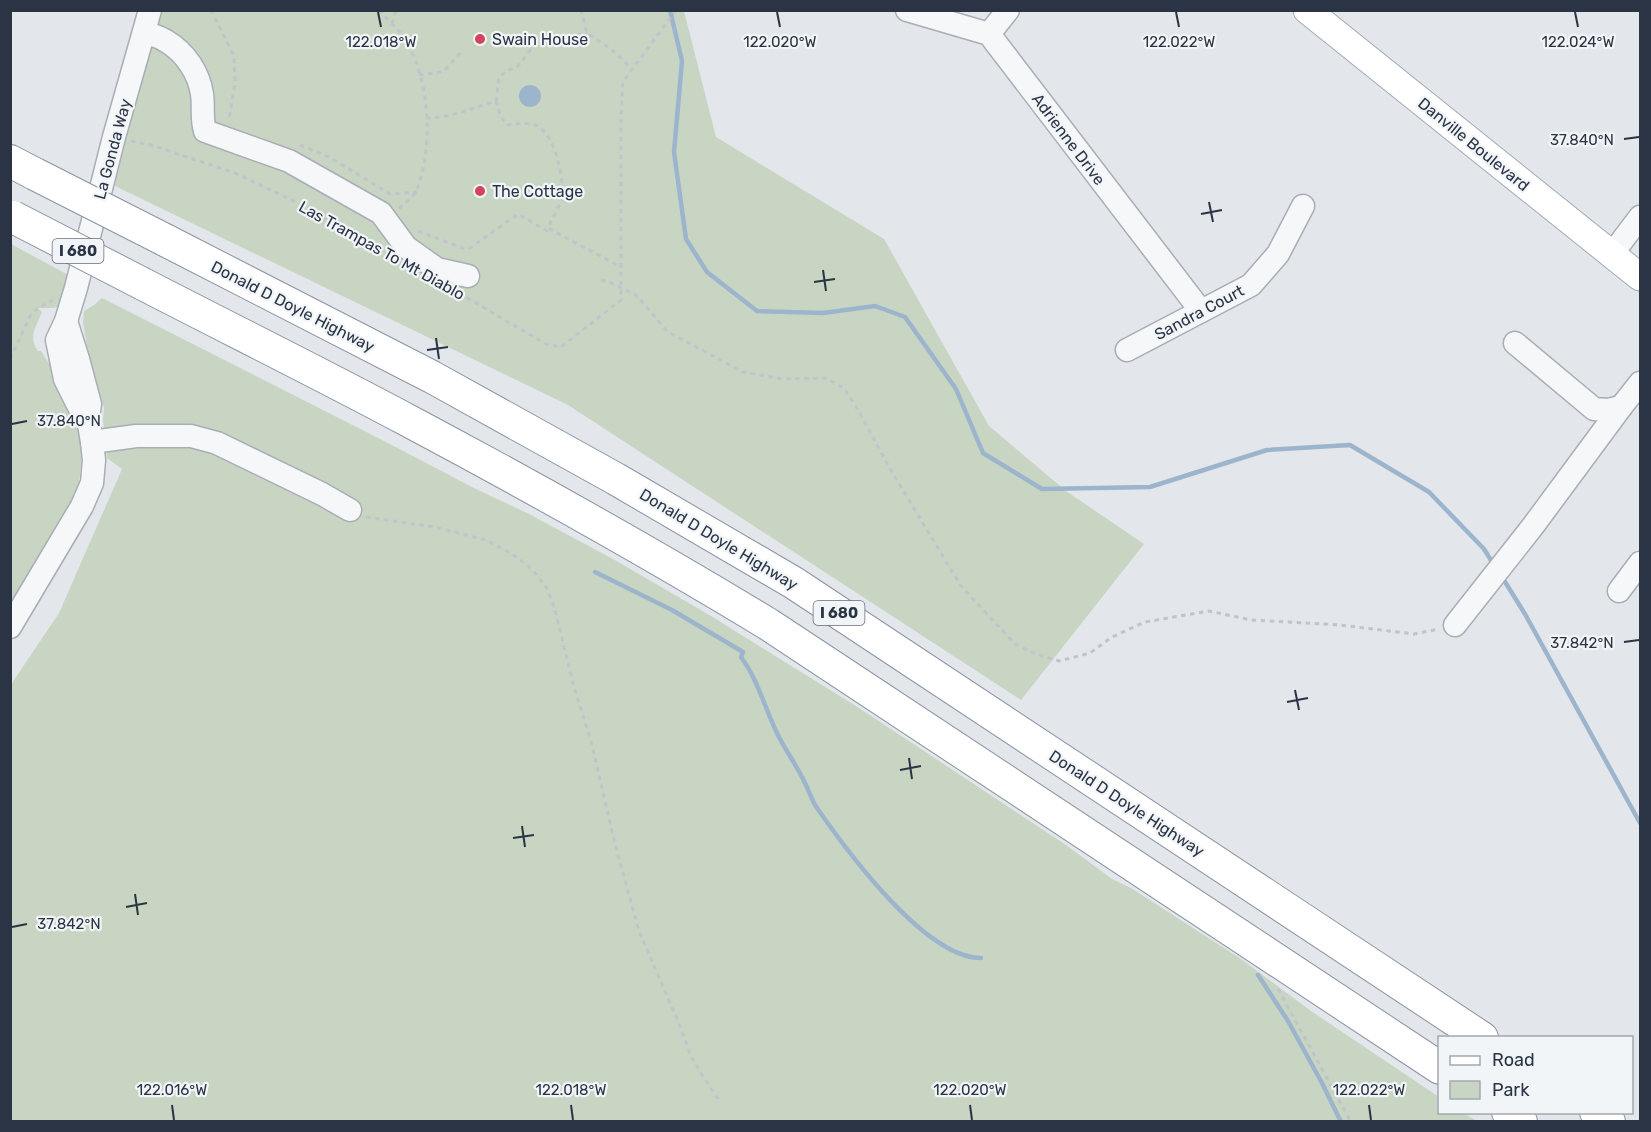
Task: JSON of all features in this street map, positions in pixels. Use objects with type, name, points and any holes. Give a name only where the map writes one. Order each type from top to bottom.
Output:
[{"type":"highway","name":"Donald D Doyle Highway","points":[[23,167],[432,376],[616,478],[794,583],[1479,1036]]},
{"type":"highway","name":"I 680","points":[[12,217],[408,420],[634,545],[759,619],[1438,1067]]},
{"type":"main road","name":"Danville Boulevard","points":[[1306,10],[1641,277]]},
{"type":"street","points":[[907,10],[989,34],[1008,10]]},
{"type":"street","points":[[147,21],[188,61],[194,70],[202,93],[204,131],[289,161],[381,213],[406,248],[461,284]]},
{"type":"street","name":"La Gonda Way","points":[[92,442],[88,418],[79,407],[65,379],[57,340],[66,321],[76,288],[114,137],[147,21]]},
{"type":"street","name":"Adrienne Drive","points":[[989,34],[1201,311]]},
{"type":"street","name":"Sandra Court","points":[[1127,350],[1251,285],[1278,254],[1303,207]]},
{"type":"street","points":[[1612,254],[1641,217]]},
{"type":"street","points":[[1515,343],[1594,409],[1608,410],[1620,407]]},
{"type":"street","points":[[1455,625],[1533,526],[1620,407],[1641,383]]},
{"type":"street","points":[[10,627],[82,506],[92,483],[94,460],[92,442],[136,436],[191,436],[217,443],[350,510]]},
{"type":"street","points":[[1619,591],[1641,563]]},
{"type":"path","points":[[211,10],[234,56],[235,83],[228,118],[239,122]]},
{"type":"path","points":[[379,10],[402,35],[413,56],[425,92],[427,146],[417,192],[386,221]]},
{"type":"path","points":[[384,16],[385,10]]},
{"type":"path","points":[[392,24],[396,10]]},
{"type":"path","points":[[580,10],[587,33],[611,49],[631,68]]},
{"type":"path","points":[[622,288],[621,116],[623,82],[631,68],[676,10]]},
{"type":"path","points":[[415,230],[465,249],[470,248],[518,214],[547,231],[562,197],[557,154],[545,132],[536,125],[506,125],[496,100],[499,78],[506,71],[517,66],[533,47],[544,40],[587,33]]},
{"type":"path","points":[[419,75],[437,74],[445,70],[462,51]]},
{"type":"path","points":[[426,118],[442,118],[459,114],[496,100]]},
{"type":"path","name":"Las Trampas To Mt Diablo","points":[[114,137],[152,146],[235,172],[300,204],[394,257]]},
{"type":"path","points":[[300,145],[331,158],[390,194],[417,192]]},
{"type":"path","points":[[548,228],[621,267]]},
{"type":"path","points":[[601,280],[636,295],[668,332],[743,372],[783,379],[825,378],[844,388],[961,586],[1015,644],[1036,654],[1059,661],[1089,653],[1112,637],[1145,622],[1209,611],[1251,620],[1340,625],[1414,634],[1455,625]]},
{"type":"path","name":"Las Trampas To Mt Diablo","points":[[461,284],[546,344],[561,347],[621,300],[622,288]]},
{"type":"path","points":[[10,360],[32,312],[76,288]]},
{"type":"path","points":[[350,510],[368,518],[434,527],[486,540],[527,565],[547,589],[554,606],[574,687],[592,745],[615,844],[639,931],[691,1056],[719,1100]]},
{"type":"path","points":[[1277,987],[1351,1122]]},
{"type":"green space","points":[[157,11],[684,11],[716,137],[884,239],[989,426],[1066,491],[1144,544],[1021,700],[568,405],[113,185]]},
{"type":"green space","points":[[11,244],[72,277],[60,306],[38,308],[42,312],[33,336],[35,346],[38,351],[41,351],[63,384],[73,404],[80,427],[82,450],[76,497],[11,609]]},
{"type":"green space","points":[[102,298],[527,513],[613,559],[711,616],[856,706],[1066,845],[1112,879],[1131,888],[1241,959],[1311,1011],[1438,1096],[1438,1114],[1465,1114],[1477,1121],[11,1121],[10,686],[59,613],[122,469],[107,458],[104,408],[101,397],[94,389],[83,322],[84,311]]},
{"type":"water","points":[[530,85],[538,88],[541,96],[538,104],[530,107],[522,104],[519,96],[522,88]]},
{"type":"waterway","points":[[670,10],[682,61],[674,152],[686,239],[707,272],[757,311],[823,313],[875,306],[905,317],[956,389],[983,453],[1042,489],[1150,487],[1267,450],[1350,445],[1429,492],[1484,549],[1494,565]]},
{"type":"waterway","points":[[595,572],[672,610],[743,652],[741,657],[753,676],[780,739],[815,805],[847,850],[912,922],[936,941],[959,953],[981,958]]},
{"type":"waterway","points":[[1502,577],[1525,614],[1640,823]]},
{"type":"waterway","points":[[1258,975],[1288,1021],[1341,1122]]},
{"type":"place","name":"Swain House","points":[[480,39]]},
{"type":"place","name":"The Cottage","points":[[480,191]]}]
